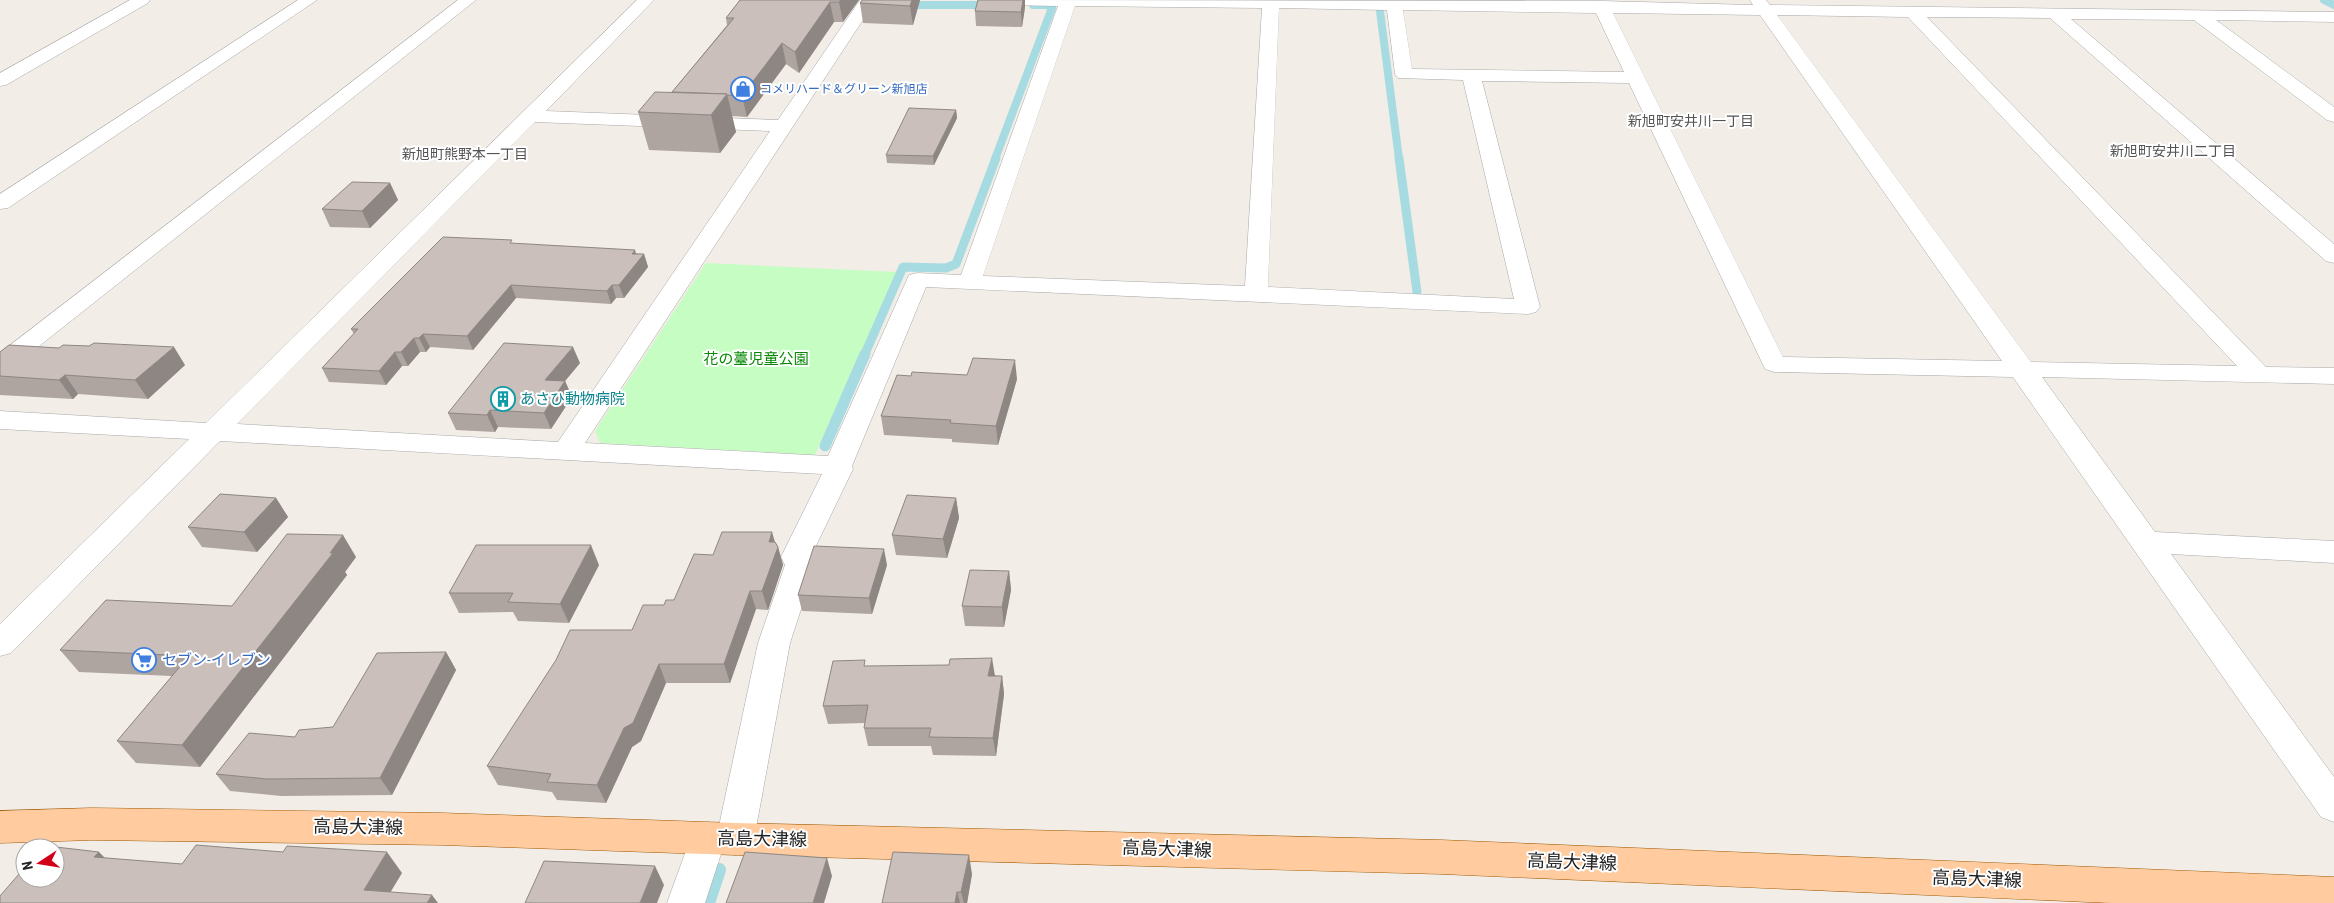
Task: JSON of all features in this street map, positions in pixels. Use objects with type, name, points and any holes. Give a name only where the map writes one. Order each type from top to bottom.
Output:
[{"type":"main road","name":"高島大津線","points":[[0,827],[92,824],[442,828],[722,838],[1441,857],[2334,894]]},
{"type":"street","points":[[0,81],[142,0]]},
{"type":"street","points":[[4,197],[309,0]]},
{"type":"street","points":[[0,365],[468,0]]},
{"type":"street","points":[[0,644],[646,0]]},
{"type":"street","points":[[566,451],[868,0]]},
{"type":"street","points":[[1003,0],[1602,6],[1761,4],[1912,11],[2334,17]]},
{"type":"street","points":[[2313,0],[2334,12]]},
{"type":"street","points":[[970,281],[1068,1]]},
{"type":"street","points":[[1256,294],[1271,2]]},
{"type":"street","points":[[1394,4],[1404,74],[1635,78]]},
{"type":"street","points":[[1761,4],[2334,806]]},
{"type":"street","points":[[1602,6],[1774,364],[2334,376]]},
{"type":"street","points":[[1912,11],[2259,374]]},
{"type":"street","points":[[2054,13],[2334,256]]},
{"type":"street","points":[[2198,15],[2334,116]]},
{"type":"street","points":[[686,903],[722,838],[774,642],[803,557],[796,557],[839,469],[838,466],[917,280],[1528,307],[1471,75]]},
{"type":"street","points":[[529,116],[782,126]]},
{"type":"street","points":[[0,420],[838,466]]},
{"type":"street","points":[[2145,542],[2334,552]]},
{"type":"green space","name":"花の薹児童公園","points":[[706,263],[897,272],[815,455],[600,443],[595,431]]},
{"type":"building","points":[[740,0],[841,0],[839,2],[830,2],[795,52],[782,43],[742,96],[672,92],[734,18],[726,18]]},
{"type":"building","points":[[862,0],[912,0],[910,6],[860,3]]},
{"type":"building","points":[[978,0],[1023,0],[1021,12],[975,11]]},
{"type":"building","points":[[655,92],[727,94],[711,115],[638,112]]},
{"type":"building","points":[[909,108],[956,110],[933,156],[886,155]]},
{"type":"building","points":[[352,182],[390,183],[362,211],[322,209]]},
{"type":"building","points":[[443,237],[512,240],[510,243],[635,250],[632,254],[644,254],[619,285],[612,285],[607,291],[511,285],[467,336],[423,334],[419,338],[414,338],[401,352],[395,352],[379,371],[322,368],[358,329],[351,329]]},
{"type":"building","points":[[94,343],[174,347],[135,380],[65,375],[59,380],[0,376],[0,352],[9,345],[59,348],[63,345],[89,346]]},
{"type":"building","points":[[504,343],[573,347],[545,380],[565,381],[544,413],[490,410],[487,415],[448,413]]},
{"type":"building","points":[[973,358],[1015,360],[996,426],[950,423],[951,420],[881,416],[897,375],[911,376],[912,372],[967,375]]},
{"type":"building","points":[[220,494],[276,498],[244,532],[188,527]]},
{"type":"building","points":[[907,495],[956,498],[943,539],[892,535]]},
{"type":"building","points":[[722,532],[772,532],[769,542],[775,542],[778,547],[762,591],[750,591],[724,664],[659,664],[633,723],[624,728],[597,785],[547,782],[551,774],[487,766],[556,660],[570,630],[632,630],[643,605],[664,605],[666,600],[674,600],[694,554],[713,555]]},
{"type":"building","points":[[287,534],[343,535],[330,553],[333,553],[182,745],[117,741],[189,656],[60,650],[106,600],[232,606]]},
{"type":"building","points":[[476,545],[591,545],[560,604],[508,602],[513,593],[449,593]]},
{"type":"building","points":[[814,546],[884,549],[869,598],[798,595]]},
{"type":"building","points":[[970,570],[1009,571],[1002,607],[962,606]]},
{"type":"building","points":[[446,652],[380,778],[267,779],[216,774],[249,733],[295,737],[299,730],[333,727],[377,653]]},
{"type":"building","points":[[992,658],[988,676],[1002,676],[993,738],[929,737],[931,728],[864,728],[868,705],[823,706],[833,661],[865,660],[864,666],[949,665],[950,659]]},
{"type":"building","points":[[196,845],[283,852],[287,846],[387,852],[364,890],[432,895],[427,903],[0,903],[0,896],[15,879],[15,888],[65,888],[65,848],[99,852],[94,857],[182,864]]},
{"type":"building","points":[[745,852],[827,858],[813,903],[726,903]]},
{"type":"building","points":[[893,852],[969,855],[961,892],[957,892],[955,903],[882,903]]},
{"type":"building","points":[[544,861],[655,866],[640,903],[525,903]]},
{"type":"waterway","points":[[2324,0],[2334,5]]},
{"type":"waterway","points":[[905,5],[992,5]]},
{"type":"waterway","points":[[995,159],[1052,8],[1047,5],[1033,5]]},
{"type":"waterway","points":[[1380,11],[1399,159]]},
{"type":"waterway","points":[[864,356],[903,267],[946,268],[956,264],[996,158]]},
{"type":"waterway","points":[[1399,158],[1417,292]]},
{"type":"waterway","points":[[825,446],[865,354]]},
{"type":"waterway","points":[[708,903],[719,870]]},
{"type":"place","name":"コメリハード＆グリーン新旭店","points":[[743,89]]},
{"type":"place","name":"あさひ動物病院","points":[[503,399]]},
{"type":"place","name":"セブン-イレブン","points":[[144,660]]},
{"type":"district","name":"新旭町安井川一丁目","points":[[1691,121]]},
{"type":"district","name":"新旭町安井川二丁目","points":[[2173,151]]},
{"type":"district","name":"新旭町熊野本一丁目","points":[[465,154]]}]
